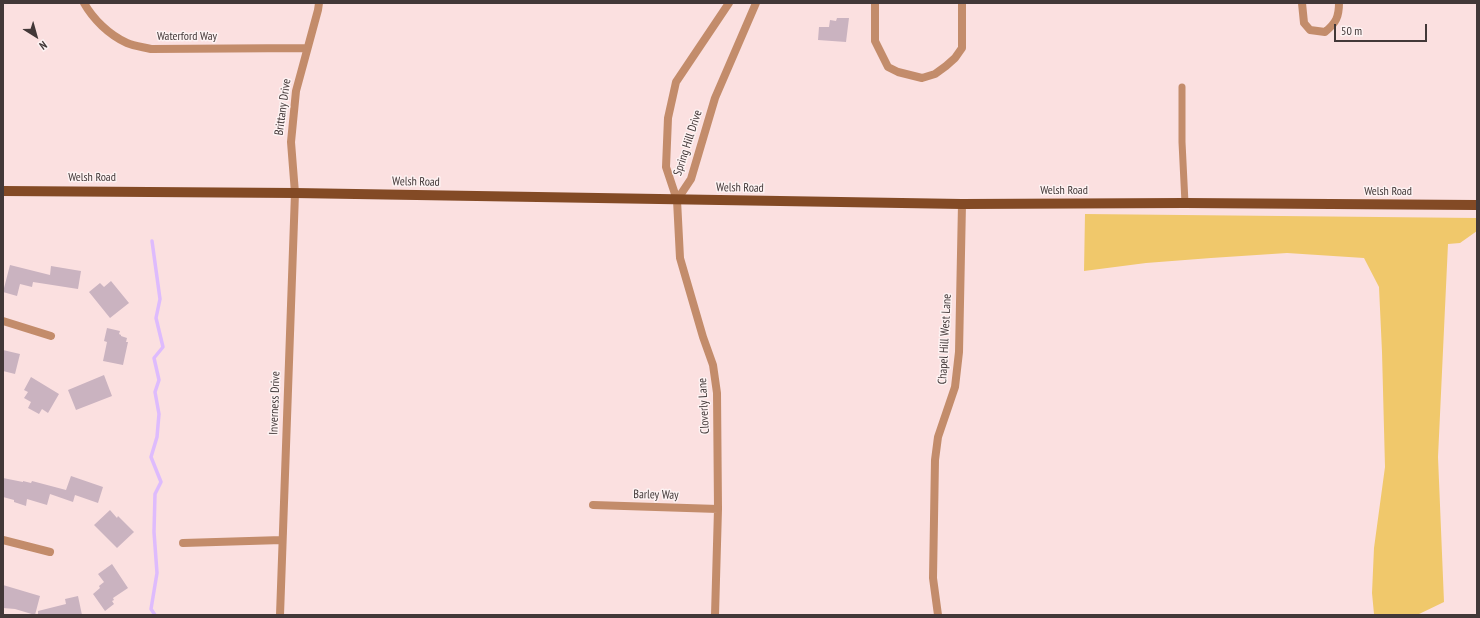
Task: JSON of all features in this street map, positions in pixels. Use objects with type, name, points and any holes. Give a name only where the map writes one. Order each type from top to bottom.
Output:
[{"type":"main road","name":"Welsh Road","points":[[3,191],[295,193],[962,204],[1185,203],[1477,205]]},
{"type":"street","name":"Waterford Way","points":[[84,3],[91,15],[108,30],[127,43],[151,49],[307,48]]},
{"type":"street","name":"Brittany Drive","points":[[295,193],[291,142],[296,91],[319,3]]},
{"type":"street","name":"Spring Hill Drive","points":[[677,200],[666,167],[668,118],[676,82],[729,3]]},
{"type":"street","name":"Spring Hill Drive","points":[[677,200],[691,179],[715,98],[756,3]]},
{"type":"street","points":[[875,3],[875,41],[888,67],[898,72],[922,78],[934,74],[946,66],[955,58],[962,48],[962,3]]},
{"type":"street","points":[[1302,3],[1304,23],[1310,30],[1325,32],[1334,25],[1339,12],[1339,3]]},
{"type":"street","name":"Inverness Drive","points":[[280,615],[295,193]]},
{"type":"street","name":"Cloverly Lane","points":[[677,200],[680,258],[703,337],[713,365],[717,393],[718,509],[715,615]]},
{"type":"street","name":"Chapel Hill West Lane","points":[[938,615],[933,578],[935,460],[938,437],[955,387],[959,352],[962,204]]},
{"type":"street","points":[[3,321],[51,336]]},
{"type":"street","name":"Barley Way","points":[[593,505],[718,509]]},
{"type":"street","points":[[3,540],[50,552]]},
{"type":"street","points":[[183,543],[282,540]]},
{"type":"lane","points":[[1182,87],[1182,142],[1185,203]]},
{"type":"shaded area","points":[[1085,214],[1477,218],[1477,231],[1460,243],[1448,244],[1438,457],[1444,602],[1417,615],[1374,615],[1372,593],[1374,548],[1385,467],[1382,352],[1379,287],[1364,258],[1287,253],[1146,263],[1084,271]]},
{"type":"building","points":[[837,18],[849,18],[846,42],[818,40],[819,27],[829,27],[830,20],[836,21]]},
{"type":"building","points":[[10,265],[50,275],[51,266],[81,271],[78,289],[33,282],[32,287],[20,284],[17,296],[3,292]]},
{"type":"building","points":[[111,281],[129,303],[110,318],[89,292],[100,283],[104,287]]},
{"type":"building","points":[[107,328],[120,331],[119,334],[121,336],[127,338],[126,342],[128,342],[123,365],[103,361],[107,342],[104,341]]},
{"type":"building","points":[[3,350],[20,354],[15,374],[3,371]]},
{"type":"building","points":[[104,375],[112,396],[76,410],[68,390]]},
{"type":"building","points":[[31,377],[59,394],[48,413],[42,409],[39,414],[28,408],[31,402],[24,398],[28,392],[24,390]]},
{"type":"building","points":[[71,476],[103,487],[98,503],[75,495],[73,502],[50,494],[47,505],[27,499],[26,506],[14,502],[14,500],[3,497],[3,478],[31,483],[32,481],[66,490]]},
{"type":"building","points":[[110,510],[134,532],[117,548],[94,525]]},
{"type":"building","points":[[112,564],[128,588],[113,598],[114,600],[112,601],[114,604],[105,611],[93,594],[104,582],[98,574]]},
{"type":"building","points":[[3,585],[40,596],[35,615],[15,609],[3,608]]},
{"type":"building","points":[[78,596],[82,615],[38,615],[38,611],[66,604],[65,599]]},
{"type":"waterway","points":[[152,241],[160,299],[156,318],[163,347],[154,358],[159,380],[155,392],[159,414],[157,437],[151,457],[161,482],[155,494],[154,532],[157,573],[151,609],[155,615]]}]
